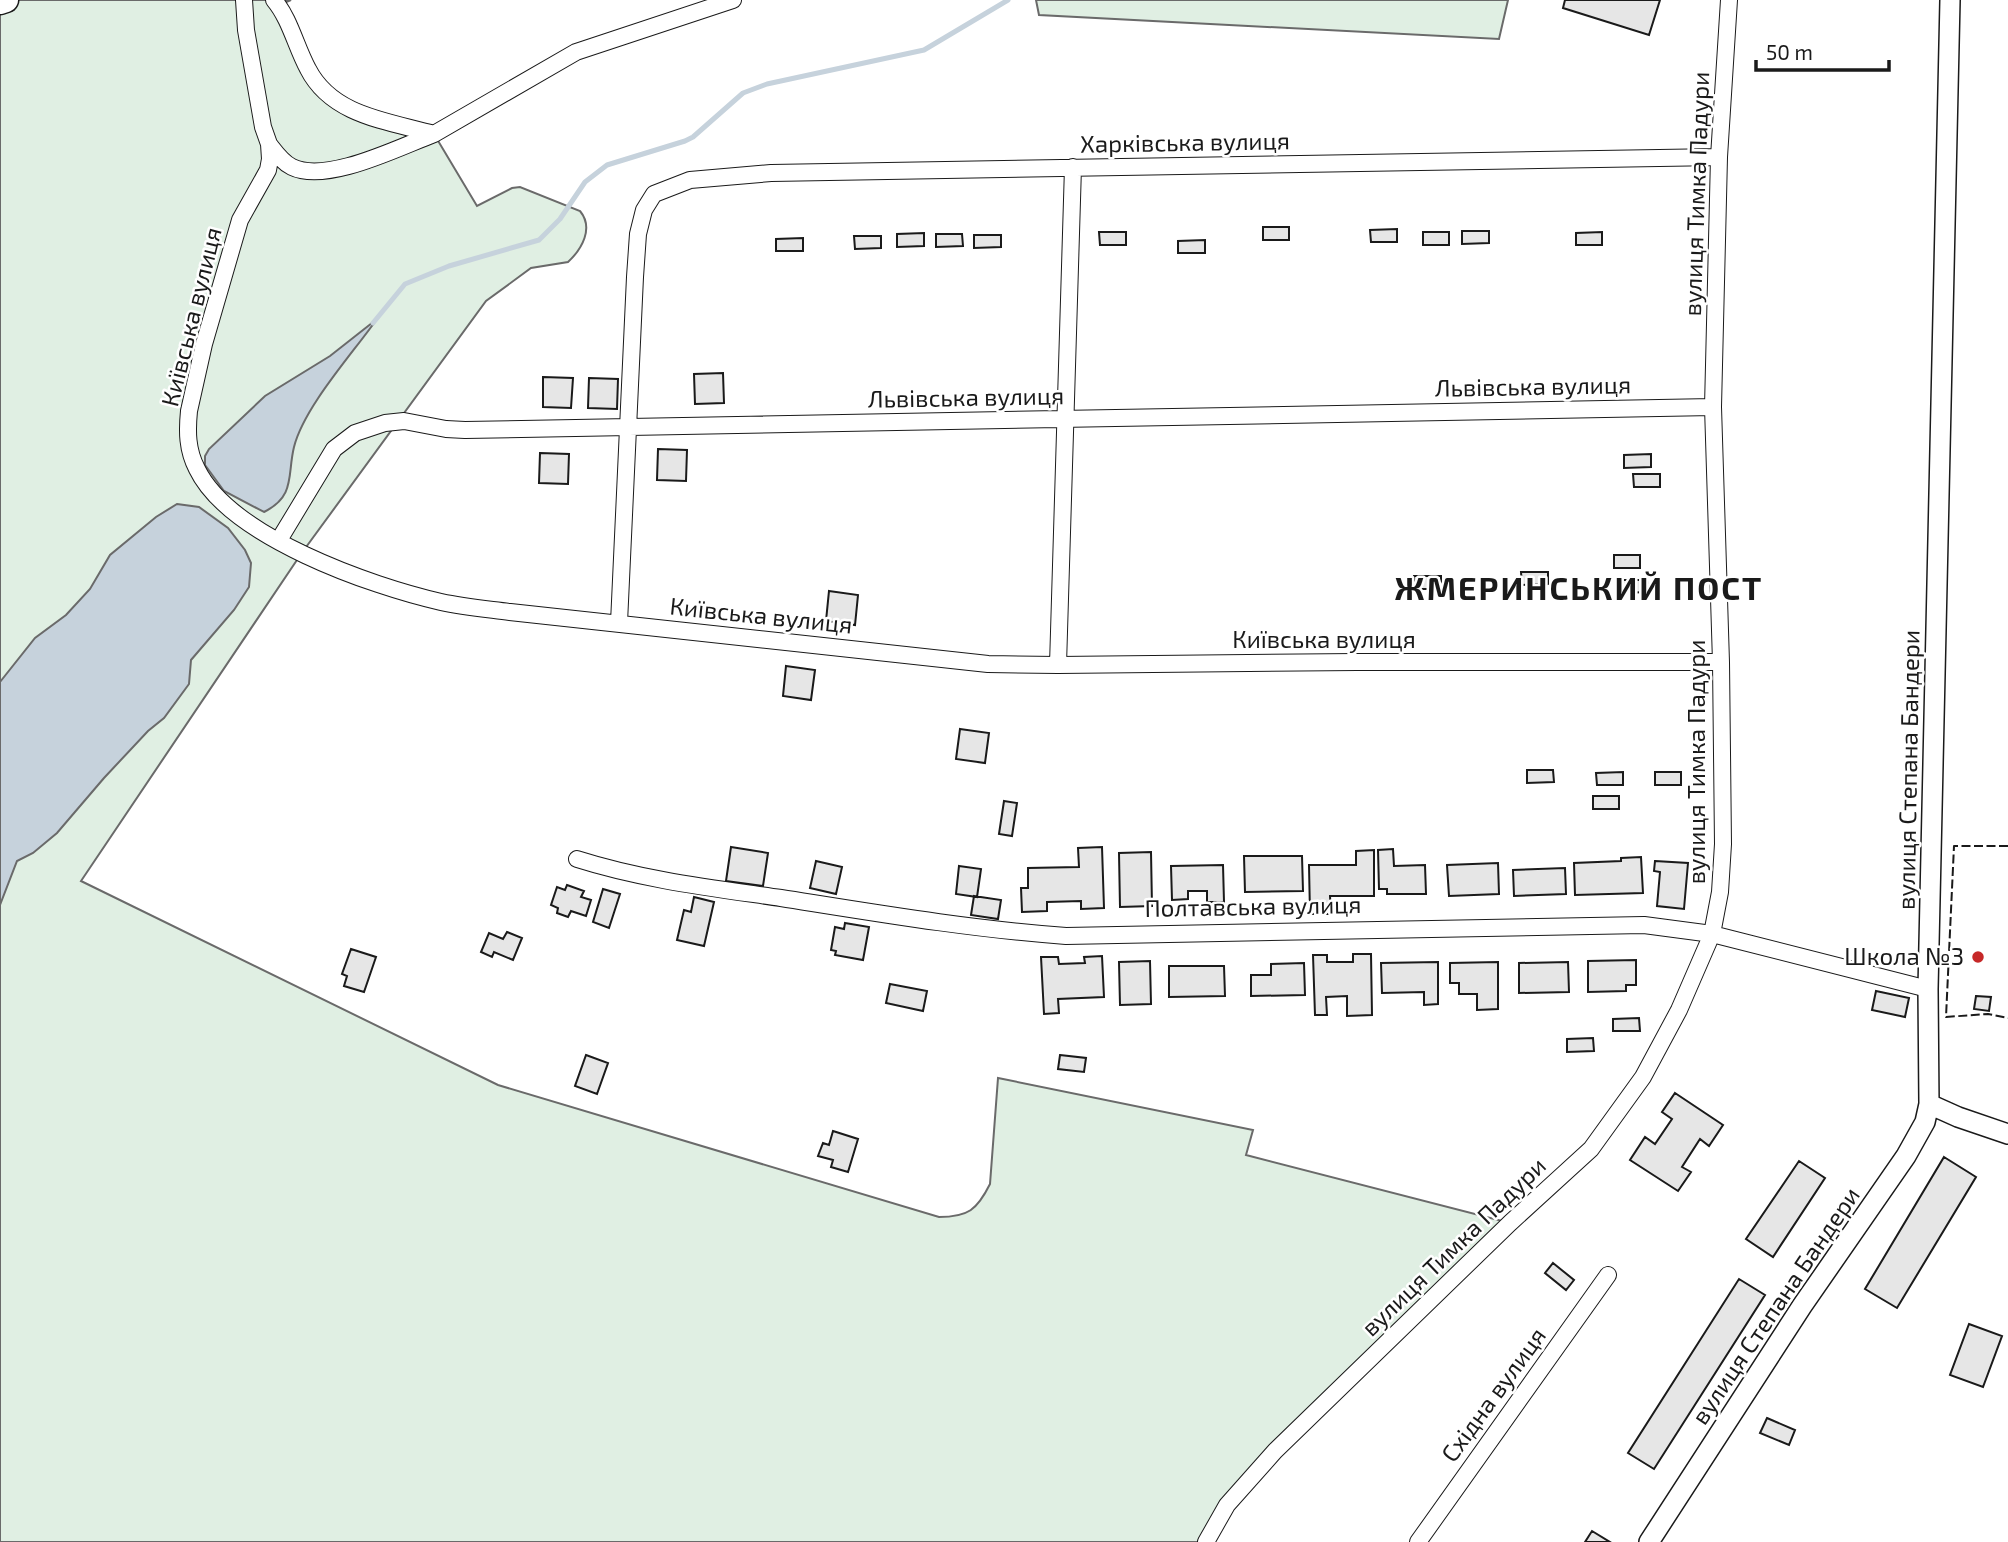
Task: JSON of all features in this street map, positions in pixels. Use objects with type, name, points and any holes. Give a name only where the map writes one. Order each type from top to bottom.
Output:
[{"type":"main road","points":[[0,2],[6,0]]},
{"type":"street","name":"Київська вулиця","points":[[244,0],[246,30],[263,127],[269,144],[268,170],[240,220],[227,262],[189,411],[187,432],[189,450],[197,470],[216,495],[241,518],[301,554],[389,587],[442,602],[510,612],[988,664],[1058,666],[1357,662],[1721,662]]},
{"type":"street","points":[[269,144],[283,161],[294,168],[307,172],[342,169],[435,134],[576,52],[733,0]]},
{"type":"street","name":"вулиця Тимка Падури","points":[[1206,1542],[1227,1505],[1275,1451],[1510,1223],[1591,1149],[1643,1077],[1679,1010],[1712,934],[1720,892],[1723,844],[1721,662],[1713,407],[1719,157],[1729,0]]},
{"type":"street","name":"вулиця Степана Бандери","points":[[1649,1542],[1802,1306],[1918,1138],[1929,1104],[1928,989],[1950,0]]},
{"type":"street","points":[[281,2],[308,70],[318,86],[333,101],[358,113],[435,134]]},
{"type":"street","name":"Харківська вулиця","points":[[629,429],[638,234],[644,210],[654,194],[690,180],[771,173],[1719,157]]},
{"type":"street","points":[[1058,666],[1073,167]]},
{"type":"street","name":"Львівська вулиця","points":[[279,540],[334,449],[355,433],[385,423],[404,421],[465,430],[629,429],[1064,418],[1713,407]]},
{"type":"street","points":[[620,623],[629,429]]},
{"type":"street","name":"Полтавська вулиця","points":[[577,859],[661,880],[1008,932],[1066,936],[1644,925],[1712,934],[1928,989]]},
{"type":"street","points":[[1929,1104],[2008,1134]]},
{"type":"street","name":"Східна вулиця","points":[[1418,1542],[1608,1275]]},
{"type":"green space","points":[[0,0],[291,0],[279,5],[333,101],[434,134],[477,206],[512,188],[520,187],[580,211],[586,224],[582,245],[568,262],[531,268],[486,301],[301,554],[81,881],[498,1085],[939,1217],[957,1216],[970,1210],[981,1200],[990,1184],[998,1078],[1253,1130],[1246,1155],[1510,1223],[1275,1451],[1206,1542],[0,1542]]},
{"type":"green space","points":[[1036,0],[1508,0],[1499,39],[1039,15]]},
{"type":"shaded area","points":[[377,319],[318,398],[299,431],[286,492],[281,499],[264,512],[224,491],[205,465],[205,456],[209,449],[265,396],[330,356]]},
{"type":"shaded area","points":[[177,504],[199,507],[228,528],[245,550],[251,563],[249,587],[234,610],[191,660],[189,684],[164,718],[148,731],[104,778],[57,833],[33,853],[17,861],[0,905],[0,682],[35,638],[66,615],[90,589],[110,555],[156,517]]},
{"type":"building","points":[[1565,0],[1660,0],[1649,35],[1563,8]]},
{"type":"building","points":[[1263,227],[1289,227],[1289,240],[1263,240]]},
{"type":"building","points":[[1397,229],[1397,242],[1371,242],[1370,230]]},
{"type":"building","points":[[1462,231],[1489,231],[1489,243],[1462,244]]},
{"type":"building","points":[[1099,232],[1126,232],[1126,245],[1100,245]]},
{"type":"building","points":[[1423,232],[1449,232],[1449,245],[1423,245]]},
{"type":"building","points":[[1602,232],[1602,245],[1576,245],[1576,233]]},
{"type":"building","points":[[924,233],[924,246],[897,247],[897,234]]},
{"type":"building","points":[[936,234],[962,234],[963,246],[936,247]]},
{"type":"building","points":[[974,235],[1001,235],[1001,247],[974,248]]},
{"type":"building","points":[[854,236],[881,236],[881,248],[855,249]]},
{"type":"building","points":[[803,238],[803,251],[776,251],[776,239]]},
{"type":"building","points":[[1205,240],[1205,253],[1178,253],[1178,241]]},
{"type":"building","points":[[723,373],[724,403],[695,404],[694,374]]},
{"type":"building","points":[[543,377],[573,378],[571,408],[543,407]]},
{"type":"building","points":[[589,378],[618,379],[617,409],[588,408]]},
{"type":"building","points":[[658,449],[687,450],[686,481],[657,480]]},
{"type":"building","points":[[540,453],[569,454],[568,484],[539,483]]},
{"type":"building","points":[[1651,454],[1651,467],[1624,468],[1624,455]]},
{"type":"building","points":[[1633,474],[1660,474],[1660,487],[1634,487]]},
{"type":"building","points":[[1614,555],[1640,555],[1640,568],[1614,568]]},
{"type":"building","points":[[1521,572],[1548,572],[1548,584],[1522,585]]},
{"type":"building","points":[[1414,576],[1441,576],[1441,589],[1415,589]]},
{"type":"building","points":[[1621,580],[1647,580],[1648,592],[1621,593]]},
{"type":"building","points":[[829,591],[858,595],[855,625],[826,621]]},
{"type":"building","points":[[786,666],[815,670],[811,700],[783,696]]},
{"type":"building","points":[[960,729],[989,733],[985,763],[956,759]]},
{"type":"building","points":[[1527,770],[1553,770],[1554,782],[1527,783]]},
{"type":"building","points":[[1623,772],[1623,785],[1597,785],[1596,773]]},
{"type":"building","points":[[1655,772],[1681,772],[1681,785],[1655,785]]},
{"type":"building","points":[[1593,796],[1619,796],[1619,809],[1593,809]]},
{"type":"building","points":[[1004,801],[1017,803],[1012,836],[999,834]]},
{"type":"building","points":[[731,847],[768,853],[763,886],[726,881]]},
{"type":"building","points":[[1102,847],[1104,908],[1081,909],[1081,901],[1047,902],[1047,911],[1022,912],[1021,888],[1028,888],[1028,868],[1079,867],[1078,848]]},
{"type":"building","points":[[1393,849],[1394,866],[1425,865],[1426,894],[1387,894],[1387,889],[1379,889],[1378,850]]},
{"type":"building","points":[[1374,850],[1374,896],[1330,896],[1331,914],[1310,914],[1309,865],[1356,865],[1356,851]]},
{"type":"building","points":[[1151,852],[1152,906],[1120,907],[1119,853]]},
{"type":"building","points":[[1244,856],[1302,856],[1303,891],[1245,892]]},
{"type":"building","points":[[1641,857],[1643,893],[1575,895],[1574,863],[1621,861],[1621,858]]},
{"type":"building","points":[[816,861],[842,867],[836,894],[810,888]]},
{"type":"building","points":[[1655,861],[1688,863],[1684,909],[1657,906],[1660,872],[1654,871]]},
{"type":"building","points":[[1498,863],[1499,894],[1449,896],[1447,865]]},
{"type":"building","points":[[1223,865],[1224,902],[1207,902],[1207,891],[1188,891],[1188,899],[1172,900],[1171,866]]},
{"type":"building","points":[[959,866],[981,869],[977,897],[956,894]]},
{"type":"building","points":[[1565,868],[1566,894],[1514,896],[1513,870]]},
{"type":"building","points":[[567,885],[584,891],[581,897],[591,900],[586,916],[571,911],[568,917],[557,913],[558,908],[551,905],[557,887],[565,890]]},
{"type":"building","points":[[603,889],[620,894],[609,928],[593,922]]},
{"type":"building","points":[[974,896],[1001,900],[998,919],[971,915]]},
{"type":"building","points":[[694,897],[714,902],[704,946],[677,940],[684,910],[691,912]]},
{"type":"building","points":[[845,923],[869,927],[863,960],[835,955],[836,951],[831,950],[835,927],[844,929]]},
{"type":"building","points":[[507,932],[522,938],[513,960],[494,952],[492,957],[481,952],[489,933],[503,939]]},
{"type":"building","points":[[351,949],[376,957],[364,992],[344,986],[347,976],[342,974]]},
{"type":"building","points":[[1353,954],[1371,954],[1372,1015],[1347,1016],[1347,996],[1326,997],[1327,1015],[1315,1015],[1313,955],[1327,955],[1327,962],[1353,962]]},
{"type":"building","points":[[1102,956],[1104,997],[1058,999],[1059,1013],[1044,1014],[1041,957],[1058,957],[1059,964],[1085,963],[1084,957]]},
{"type":"building","points":[[1636,960],[1636,985],[1626,985],[1626,991],[1588,992],[1588,961]]},
{"type":"building","points":[[1150,961],[1151,1004],[1120,1005],[1119,962]]},
{"type":"building","points":[[1438,962],[1438,1004],[1424,1005],[1424,992],[1382,993],[1381,963]]},
{"type":"building","points":[[1498,962],[1498,1009],[1477,1010],[1477,994],[1459,994],[1459,983],[1450,983],[1450,963]]},
{"type":"building","points":[[1568,962],[1569,992],[1519,993],[1519,963]]},
{"type":"building","points":[[1304,963],[1305,995],[1251,996],[1251,975],[1271,975],[1271,964]]},
{"type":"building","points":[[1169,966],[1224,966],[1225,996],[1169,997]]},
{"type":"building","points":[[890,984],[927,991],[923,1011],[886,1003]]},
{"type":"building","points":[[1876,991],[1909,998],[1905,1017],[1872,1010]]},
{"type":"building","points":[[1976,996],[1991,997],[1989,1011],[1974,1009]]},
{"type":"building","points":[[1639,1018],[1640,1031],[1613,1031],[1613,1019]]},
{"type":"building","points":[[1593,1038],[1594,1051],[1567,1052],[1567,1039]]},
{"type":"building","points":[[586,1055],[608,1063],[597,1094],[575,1086]]},
{"type":"building","points":[[1060,1055],[1086,1058],[1084,1072],[1058,1069]]},
{"type":"building","points":[[1675,1093],[1723,1125],[1709,1146],[1700,1139],[1682,1167],[1691,1172],[1678,1191],[1630,1160],[1645,1137],[1655,1144],[1672,1119],[1662,1112]]},
{"type":"building","points":[[833,1131],[858,1139],[848,1172],[831,1167],[833,1160],[818,1156],[823,1143],[829,1145]]},
{"type":"building","points":[[1944,1157],[1976,1177],[1897,1308],[1865,1289]]},
{"type":"building","points":[[1799,1161],[1825,1178],[1773,1257],[1746,1239]]},
{"type":"building","points":[[1553,1263],[1574,1280],[1566,1290],[1545,1273]]},
{"type":"building","points":[[1739,1279],[1765,1295],[1654,1469],[1628,1453]]},
{"type":"building","points":[[1969,1324],[2002,1336],[1983,1387],[1950,1375]]},
{"type":"building","points":[[1767,1418],[1795,1430],[1789,1445],[1760,1433]]},
{"type":"building","points":[[1592,1531],[1610,1542],[1585,1542]]},
{"type":"waterway","points":[[373,323],[405,284],[449,266],[539,240],[560,219],[585,182],[607,165],[693,137],[743,93],[767,84],[924,50],[1008,0]]},
{"type":"fence","points":[[2008,846],[1954,846],[1946,1017],[1988,1014],[2008,1018]]},
{"type":"place","name":"Школа №3","points":[[1978,957]]},
{"type":"district","name":"ЖМЕРИНСЬКИЙ ПОСТ","points":[[1579,589]]}]
